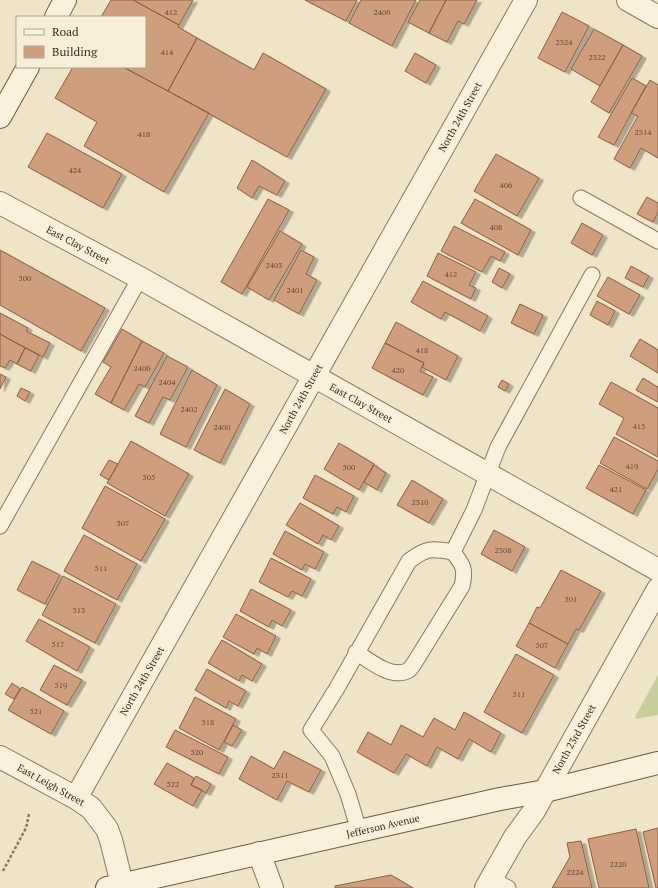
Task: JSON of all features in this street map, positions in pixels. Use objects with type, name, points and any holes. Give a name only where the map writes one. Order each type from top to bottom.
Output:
[{"type":"street","points":[[57,16],[65,0]]},
{"type":"street","name":"North 24th Street","points":[[76,798],[526,0]]},
{"type":"street","points":[[628,0],[658,17]]},
{"type":"street","points":[[0,117],[27,68]]},
{"type":"street","name":"East Clay Street","points":[[0,203],[140,278],[658,570]]},
{"type":"street","name":"North 23rd Street","points":[[495,885],[515,837],[534,811],[658,589]]},
{"type":"street","name":"East Leigh Street","points":[[0,757],[76,798],[91,808],[107,829],[111,840],[115,886]]},
{"type":"street","name":"Jefferson Avenue","points":[[115,886],[500,799],[545,791],[658,763]]},
{"type":"street","points":[[259,853],[272,888]]},
{"type":"lane","points":[[581,198],[658,241]]},
{"type":"lane","points":[[453,552],[474,510],[498,447],[592,275]]},
{"type":"lane","points":[[0,526],[140,278]]},
{"type":"lane","points":[[356,652],[389,672],[399,673],[409,669],[415,662],[462,586],[465,575],[463,565],[453,552],[436,549],[422,552],[409,561],[356,652],[337,688],[311,730],[332,756],[348,794],[359,831]]},
{"type":"path","points":[[3,871],[26,828],[29,814]]},
{"type":"green space","points":[[658,675],[658,715],[636,719],[635,717]]},
{"type":"building","points":[[111,0],[133,0],[179,25],[178,27],[197,38],[168,91],[125,68],[146,68],[146,16],[102,16]]},
{"type":"building","points":[[133,0],[193,0],[179,25]]},
{"type":"building","points":[[305,0],[357,0],[346,21]]},
{"type":"building","points":[[361,0],[416,0],[392,46],[349,23]]},
{"type":"building","points":[[420,0],[446,0],[429,33],[408,22]]},
{"type":"building","points":[[446,0],[477,0],[464,24],[458,21],[447,42],[429,33]]},
{"type":"building","points":[[562,12],[589,26],[565,72],[538,58]]},
{"type":"building","points":[[594,29],[623,45],[600,86],[571,69]]},
{"type":"building","points":[[197,38],[254,70],[263,53],[326,89],[287,157],[168,91]]},
{"type":"building","points":[[623,45],[642,56],[609,113],[591,102]]},
{"type":"building","points":[[415,53],[436,65],[426,83],[405,71]]},
{"type":"building","points":[[72,68],[125,68],[209,113],[164,192],[84,146],[97,122],[55,98]]},
{"type":"building","points":[[632,78],[646,86],[614,145],[598,137]]},
{"type":"building","points":[[650,80],[658,85],[658,158],[641,148],[630,168],[614,159],[638,116],[631,113]]},
{"type":"building","points":[[47,133],[122,174],[103,208],[28,167]]},
{"type":"building","points":[[496,154],[539,178],[517,216],[474,191]]},
{"type":"building","points":[[252,160],[285,181],[277,195],[259,186],[252,198],[237,188]]},
{"type":"building","points":[[647,197],[658,203],[658,212],[653,222],[637,214]]},
{"type":"building","points":[[268,199],[289,210],[242,294],[221,282]]},
{"type":"building","points":[[475,199],[531,230],[518,255],[461,223]]},
{"type":"building","points":[[582,223],[603,235],[592,255],[571,243]]},
{"type":"building","points":[[454,226],[505,252],[500,261],[491,256],[482,272],[441,251]]},
{"type":"building","points":[[280,231],[302,244],[269,300],[247,287]]},
{"type":"building","points":[[0,250],[105,308],[81,351],[0,305]]},
{"type":"building","points":[[301,250],[314,257],[306,274],[317,280],[299,314],[274,300]]},
{"type":"building","points":[[438,253],[476,272],[469,285],[476,288],[471,299],[427,276]]},
{"type":"building","points":[[631,266],[649,276],[643,287],[625,278]]},
{"type":"building","points":[[499,268],[510,274],[502,288],[492,282]]},
{"type":"building","points":[[608,277],[640,295],[629,314],[597,296]]},
{"type":"building","points":[[423,281],[488,316],[480,331],[445,312],[441,319],[411,302]]},
{"type":"building","points":[[597,301],[615,311],[608,325],[590,315]]},
{"type":"building","points":[[520,304],[543,315],[534,334],[511,323]]},
{"type":"building","points":[[0,313],[28,328],[26,331],[50,343],[43,357],[0,334]]},
{"type":"building","points":[[396,322],[458,356],[446,380],[422,367],[424,363],[385,343]]},
{"type":"building","points":[[122,329],[142,341],[111,403],[95,394],[111,367],[103,362]]},
{"type":"building","points":[[0,334],[25,348],[17,364],[10,360],[5,368],[0,366]]},
{"type":"building","points":[[640,339],[658,350],[658,373],[630,356]]},
{"type":"building","points":[[142,341],[164,353],[145,387],[139,384],[124,410],[111,403]]},
{"type":"building","points":[[385,343],[424,363],[420,371],[433,377],[423,395],[372,368]]},
{"type":"building","points":[[25,348],[39,355],[31,371],[17,364]]},
{"type":"building","points":[[167,356],[188,367],[170,400],[163,397],[149,423],[135,416]]},
{"type":"building","points":[[192,370],[217,385],[186,447],[160,434]]},
{"type":"building","points":[[0,374],[6,377],[0,389]]},
{"type":"building","points":[[643,378],[657,387],[658,386],[658,402],[636,390]]},
{"type":"building","points":[[502,380],[509,384],[505,391],[498,387]]},
{"type":"building","points":[[611,382],[658,408],[658,457],[616,434],[624,418],[599,404]]},
{"type":"building","points":[[21,388],[30,392],[25,401],[17,396]]},
{"type":"building","points":[[225,389],[250,404],[220,463],[194,450]]},
{"type":"building","points":[[614,437],[658,461],[658,469],[647,489],[600,463]]},
{"type":"building","points":[[131,441],[189,474],[165,516],[107,483]]},
{"type":"building","points":[[339,443],[374,464],[359,490],[324,469]]},
{"type":"building","points":[[109,460],[118,464],[109,480],[100,475]]},
{"type":"building","points":[[374,465],[386,473],[377,490],[364,482]]},
{"type":"building","points":[[599,465],[646,490],[633,514],[586,488]]},
{"type":"building","points":[[315,475],[354,496],[346,512],[337,507],[333,514],[303,498]]},
{"type":"building","points":[[412,480],[443,499],[429,523],[397,505]]},
{"type":"building","points":[[105,486],[165,519],[141,561],[82,528]]},
{"type":"building","points":[[300,503],[339,526],[331,540],[323,535],[318,544],[286,525]]},
{"type":"building","points":[[494,530],[525,547],[512,571],[481,554]]},
{"type":"building","points":[[285,531],[324,552],[315,569],[305,564],[302,570],[273,554]]},
{"type":"building","points":[[84,535],[137,564],[117,600],[64,571]]},
{"type":"building","points":[[271,558],[311,579],[302,596],[292,591],[288,597],[259,582]]},
{"type":"building","points":[[32,561],[60,575],[45,604],[17,590]]},
{"type":"building","points":[[561,570],[601,591],[579,630],[576,629],[568,644],[529,623],[537,607],[540,608]]},
{"type":"building","points":[[63,576],[116,604],[95,643],[42,615]]},
{"type":"building","points":[[251,589],[291,610],[282,626],[272,620],[269,627],[240,611]]},
{"type":"building","points":[[236,614],[276,636],[267,654],[257,648],[254,654],[223,637]]},
{"type":"building","points":[[39,619],[90,647],[77,671],[26,641]]},
{"type":"building","points":[[529,623],[568,644],[555,668],[516,646]]},
{"type":"building","points":[[222,640],[262,664],[252,681],[242,675],[239,681],[208,663]]},
{"type":"building","points":[[516,654],[554,675],[522,733],[484,712]]},
{"type":"building","points":[[54,665],[82,680],[67,705],[40,690]]},
{"type":"building","points":[[207,669],[246,691],[238,706],[229,701],[226,708],[195,690]]},
{"type":"building","points":[[12,683],[20,689],[14,699],[5,694]]},
{"type":"building","points":[[22,687],[64,711],[51,734],[8,710]]},
{"type":"building","points":[[195,697],[236,719],[219,750],[179,728]]},
{"type":"building","points":[[464,712],[501,733],[491,752],[469,739],[458,759],[437,747],[427,766],[406,754],[394,773],[357,752],[368,732],[391,745],[401,725],[423,737],[434,718],[455,730]]},
{"type":"building","points":[[233,725],[242,730],[232,746],[224,742]]},
{"type":"building","points":[[175,730],[228,757],[219,774],[166,747]]},
{"type":"building","points":[[284,751],[321,770],[309,792],[287,781],[277,800],[239,779],[251,756],[274,769]]},
{"type":"building","points":[[167,763],[194,778],[191,785],[202,790],[193,806],[154,784]]},
{"type":"building","points":[[196,776],[211,784],[206,793],[191,785]]},
{"type":"building","points":[[658,828],[658,888],[656,888],[643,832]]},
{"type":"building","points":[[636,829],[649,888],[599,888],[588,839]]},
{"type":"building","points":[[581,841],[592,888],[552,888],[570,857],[567,843]]},
{"type":"building","points":[[391,875],[413,888],[335,888],[335,886]]}]
